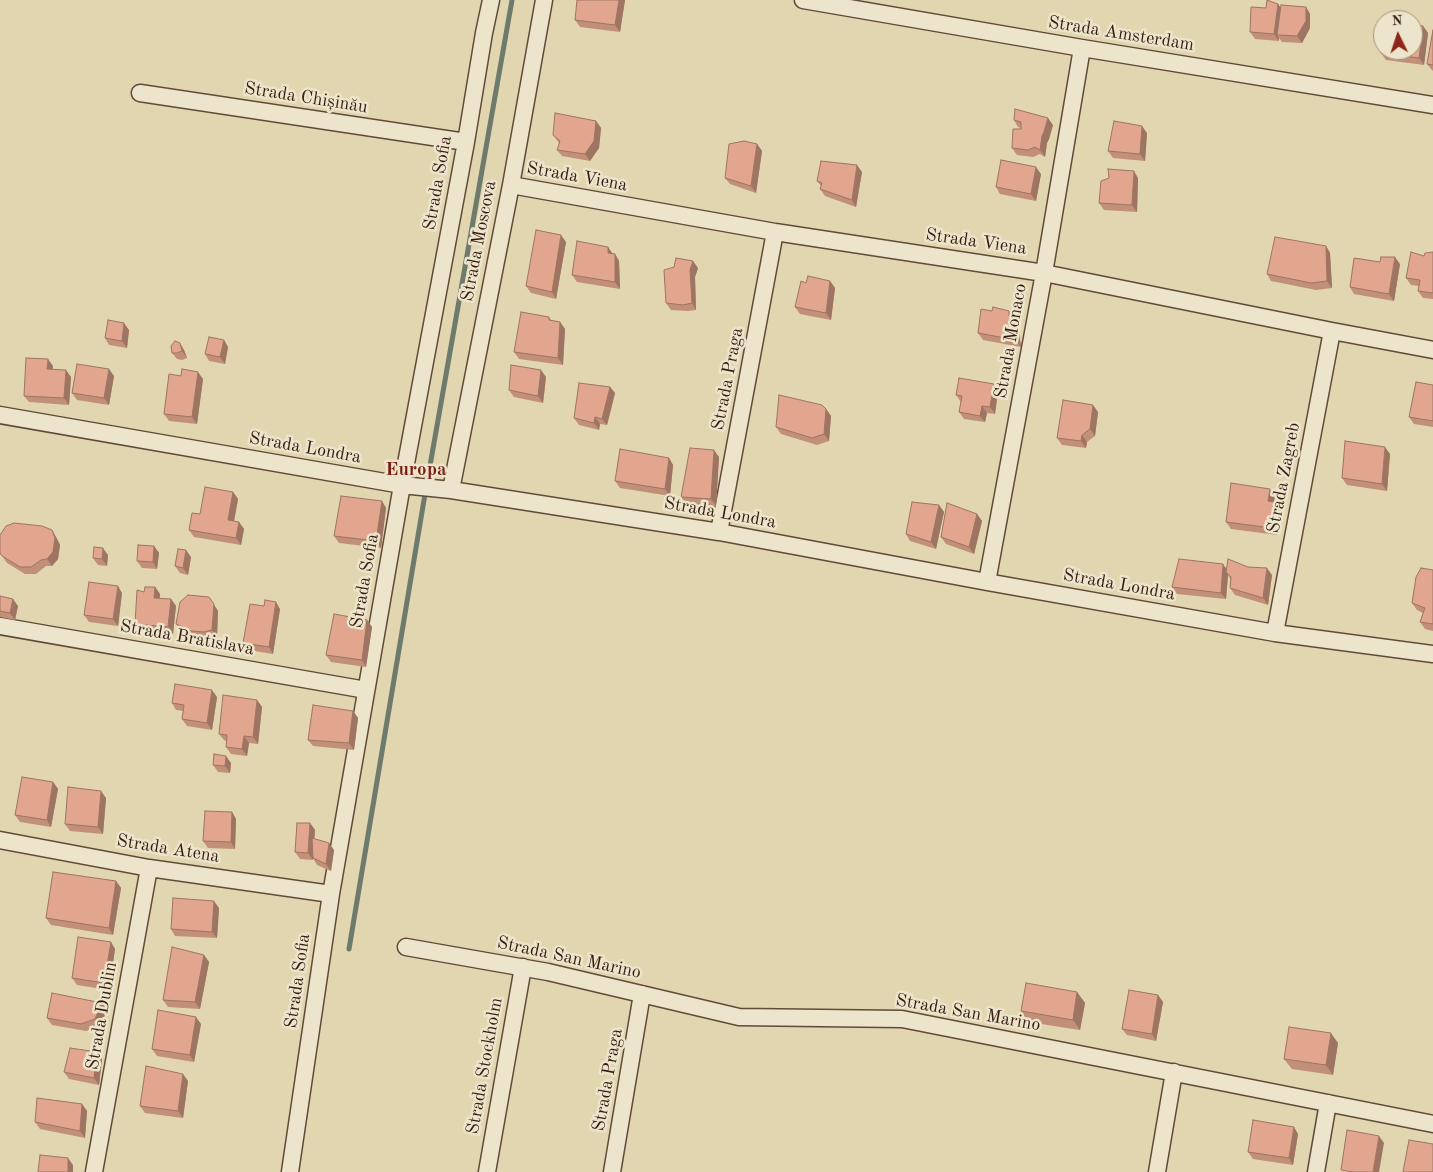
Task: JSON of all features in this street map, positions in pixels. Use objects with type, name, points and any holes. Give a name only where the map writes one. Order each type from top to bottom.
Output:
[{"type":"street","name":"Strada Sofia","points":[[290,1172],[331,894],[366,690],[409,485],[491,0]]},
{"type":"street","name":"Strada Moscova","points":[[443,490],[511,185],[544,0]]},
{"type":"street","name":"Strada Amsterdam","points":[[803,0],[1433,105]]},
{"type":"street","name":"Strada Monaco","points":[[986,582],[1044,273],[1082,48]]},
{"type":"street","name":"Strada Chișinău","points":[[140,93],[466,142]]},
{"type":"street","name":"Strada Viena","points":[[511,185],[775,232],[1044,273],[1433,350]]},
{"type":"street","name":"Strada Praga","points":[[719,532],[775,232]]},
{"type":"street","name":"Strada Zagreb","points":[[1275,633],[1332,331]]},
{"type":"street","name":"Strada Londra","points":[[0,415],[409,485],[719,532],[1275,633],[1433,654]]},
{"type":"street","name":"Strada Bratislava","points":[[0,626],[366,690]]},
{"type":"street","name":"Strada Atena","points":[[0,840],[149,868],[331,894]]},
{"type":"street","name":"Strada Dublin","points":[[94,1172],[149,868]]},
{"type":"street","name":"Strada San Marino","points":[[406,947],[548,972],[739,1017],[902,1019],[1433,1124]]},
{"type":"street","name":"Strada Stockholm","points":[[487,1172],[523,967]]},
{"type":"street","name":"Strada Praga","points":[[612,1172],[642,994]]},
{"type":"street","points":[[1157,1172],[1174,1072]]},
{"type":"street","points":[[1316,1172],[1328,1103]]},
{"type":"building","points":[[577,0],[619,0],[615,25],[575,20]]},
{"type":"building","points":[[1267,0],[1278,4],[1274,34],[1250,32],[1251,7],[1266,8]]},
{"type":"building","points":[[1281,5],[1306,7],[1306,21],[1297,36],[1277,35]]},
{"type":"building","points":[[1433,30],[1433,65],[1427,64]]},
{"type":"building","points":[[1015,109],[1048,118],[1040,150],[1035,147],[1028,150],[1012,148],[1013,129],[1021,129],[1021,122],[1014,120]]},
{"type":"building","points":[[555,113],[596,121],[594,141],[585,154],[557,150],[560,141],[553,135]]},
{"type":"building","points":[[1114,121],[1142,126],[1140,154],[1108,151]]},
{"type":"building","points":[[744,141],[757,144],[751,186],[725,178],[729,144]]},
{"type":"building","points":[[1001,160],[1036,167],[1031,194],[996,187]]},
{"type":"building","points":[[821,161],[857,165],[852,200],[820,189],[822,183],[817,181]]},
{"type":"building","points":[[1108,169],[1134,171],[1132,205],[1099,203],[1101,181],[1109,178]]},
{"type":"building","points":[[536,230],[561,235],[552,292],[526,286]]},
{"type":"building","points":[[1275,237],[1326,246],[1327,281],[1311,283],[1267,274]]},
{"type":"building","points":[[577,241],[608,247],[608,253],[615,254],[615,282],[572,275]]},
{"type":"building","points":[[1411,252],[1424,256],[1425,253],[1433,252],[1433,293],[1418,291],[1420,280],[1406,278]]},
{"type":"building","points":[[1381,257],[1395,257],[1389,294],[1350,287],[1354,258],[1380,262]]},
{"type":"building","points":[[676,258],[693,261],[690,270],[692,303],[683,305],[666,303],[664,270],[674,267]]},
{"type":"building","points":[[808,276],[830,281],[826,313],[795,307],[801,281],[806,283]]},
{"type":"building","points":[[993,307],[1009,311],[1009,316],[1014,317],[1016,340],[978,333],[981,309],[992,311]]},
{"type":"building","points":[[521,312],[549,317],[549,320],[560,322],[558,358],[514,352]]},
{"type":"building","points":[[108,320],[124,323],[122,341],[105,338]]},
{"type":"building","points":[[209,337],[224,340],[220,357],[205,354]]},
{"type":"building","points":[[175,341],[180,343],[182,351],[172,353],[171,346]]},
{"type":"building","points":[[26,358],[48,359],[47,369],[66,370],[64,398],[24,396]]},
{"type":"building","points":[[77,364],[109,369],[104,398],[72,393]]},
{"type":"building","points":[[511,365],[541,370],[538,396],[509,390]]},
{"type":"building","points":[[182,369],[198,372],[192,417],[164,414],[169,374],[181,376]]},
{"type":"building","points":[[959,378],[994,384],[990,407],[982,406],[980,416],[959,412],[962,396],[956,395]]},
{"type":"building","points":[[1416,382],[1433,385],[1433,421],[1409,417]]},
{"type":"building","points":[[579,383],[610,387],[602,419],[595,417],[594,423],[574,418]]},
{"type":"building","points":[[779,395],[822,405],[826,409],[824,434],[812,438],[776,427]]},
{"type":"building","points":[[1063,400],[1093,405],[1090,429],[1082,435],[1081,441],[1057,438]]},
{"type":"building","points":[[1345,441],[1385,447],[1382,484],[1342,478]]},
{"type":"building","points":[[690,448],[714,450],[711,499],[681,497]]},
{"type":"building","points":[[620,449],[669,458],[665,489],[615,481]]},
{"type":"building","points":[[1231,483],[1270,489],[1268,501],[1278,503],[1272,528],[1226,522]]},
{"type":"building","points":[[205,487],[233,492],[228,520],[239,522],[236,538],[189,530],[192,513],[200,514]]},
{"type":"building","points":[[341,496],[382,501],[376,541],[334,536]]},
{"type":"building","points":[[912,502],[939,505],[931,542],[906,534]]},
{"type":"building","points":[[947,503],[977,514],[969,547],[941,537]]},
{"type":"building","points":[[14,523],[42,526],[52,530],[55,538],[53,552],[47,559],[41,560],[31,567],[20,567],[2,556],[0,553],[0,535],[6,526]]},
{"type":"building","points":[[138,545],[154,546],[153,562],[137,561]]},
{"type":"building","points":[[94,547],[103,548],[102,559],[93,558]]},
{"type":"building","points":[[178,549],[186,550],[183,568],[175,566]]},
{"type":"building","points":[[1179,559],[1223,564],[1221,593],[1172,587]]},
{"type":"building","points":[[1228,559],[1248,567],[1267,568],[1263,598],[1230,588],[1231,577],[1226,572]]},
{"type":"building","points":[[1421,568],[1433,570],[1433,624],[1420,622],[1425,608],[1412,603],[1416,577]]},
{"type":"building","points":[[89,582],[118,586],[113,619],[84,615]]},
{"type":"building","points":[[145,587],[155,587],[154,598],[171,599],[168,627],[135,624],[137,590],[144,592]]},
{"type":"building","points":[[188,595],[209,597],[214,604],[212,630],[204,632],[191,631],[176,624],[180,602]]},
{"type":"building","points":[[0,596],[13,599],[10,613],[0,611]]},
{"type":"building","points":[[265,600],[276,602],[269,647],[243,643],[250,604],[264,606]]},
{"type":"building","points":[[334,614],[367,620],[362,660],[326,655]]},
{"type":"building","points":[[175,684],[212,690],[207,723],[182,719],[184,705],[172,703]]},
{"type":"building","points":[[223,695],[257,700],[253,737],[244,736],[242,749],[226,747],[227,735],[219,734]]},
{"type":"building","points":[[313,705],[353,711],[349,743],[308,740]]},
{"type":"building","points":[[214,754],[226,756],[225,766],[213,765]]},
{"type":"building","points":[[22,777],[53,782],[47,820],[15,815]]},
{"type":"building","points":[[68,787],[101,791],[98,827],[65,824]]},
{"type":"building","points":[[205,811],[232,812],[231,842],[203,841]]},
{"type":"building","points":[[297,823],[310,823],[308,853],[295,852]]},
{"type":"building","points":[[312,838],[329,843],[326,864],[313,858]]},
{"type":"building","points":[[53,872],[116,881],[109,928],[46,918]]},
{"type":"building","points":[[173,898],[214,901],[212,932],[171,929]]},
{"type":"building","points":[[78,937],[111,942],[104,983],[72,978]]},
{"type":"building","points":[[172,947],[204,955],[195,1002],[163,1000]]},
{"type":"building","points":[[1026,983],[1077,992],[1073,1020],[1021,1011]]},
{"type":"building","points":[[1129,990],[1158,995],[1152,1034],[1122,1029]]},
{"type":"building","points":[[52,993],[102,1003],[95,1019],[81,1024],[47,1018]]},
{"type":"building","points":[[158,1010],[196,1017],[190,1055],[152,1049]]},
{"type":"building","points":[[1289,1027],[1331,1033],[1326,1065],[1284,1059]]},
{"type":"building","points":[[70,1048],[97,1052],[94,1078],[64,1072]]},
{"type":"building","points":[[146,1066],[183,1074],[178,1111],[140,1106]]},
{"type":"building","points":[[37,1098],[82,1104],[80,1131],[35,1122]]},
{"type":"building","points":[[1253,1120],[1294,1127],[1289,1158],[1248,1152]]},
{"type":"building","points":[[1347,1130],[1379,1136],[1373,1172],[1341,1170]]},
{"type":"building","points":[[1409,1140],[1433,1144],[1433,1172],[1403,1172]]},
{"type":"building","points":[[40,1155],[68,1158],[68,1172],[38,1172]]},
{"type":"waterway","points":[[349,949],[425,494],[512,0]]},
{"type":"district","name":"Europa","points":[[416,470]]}]
